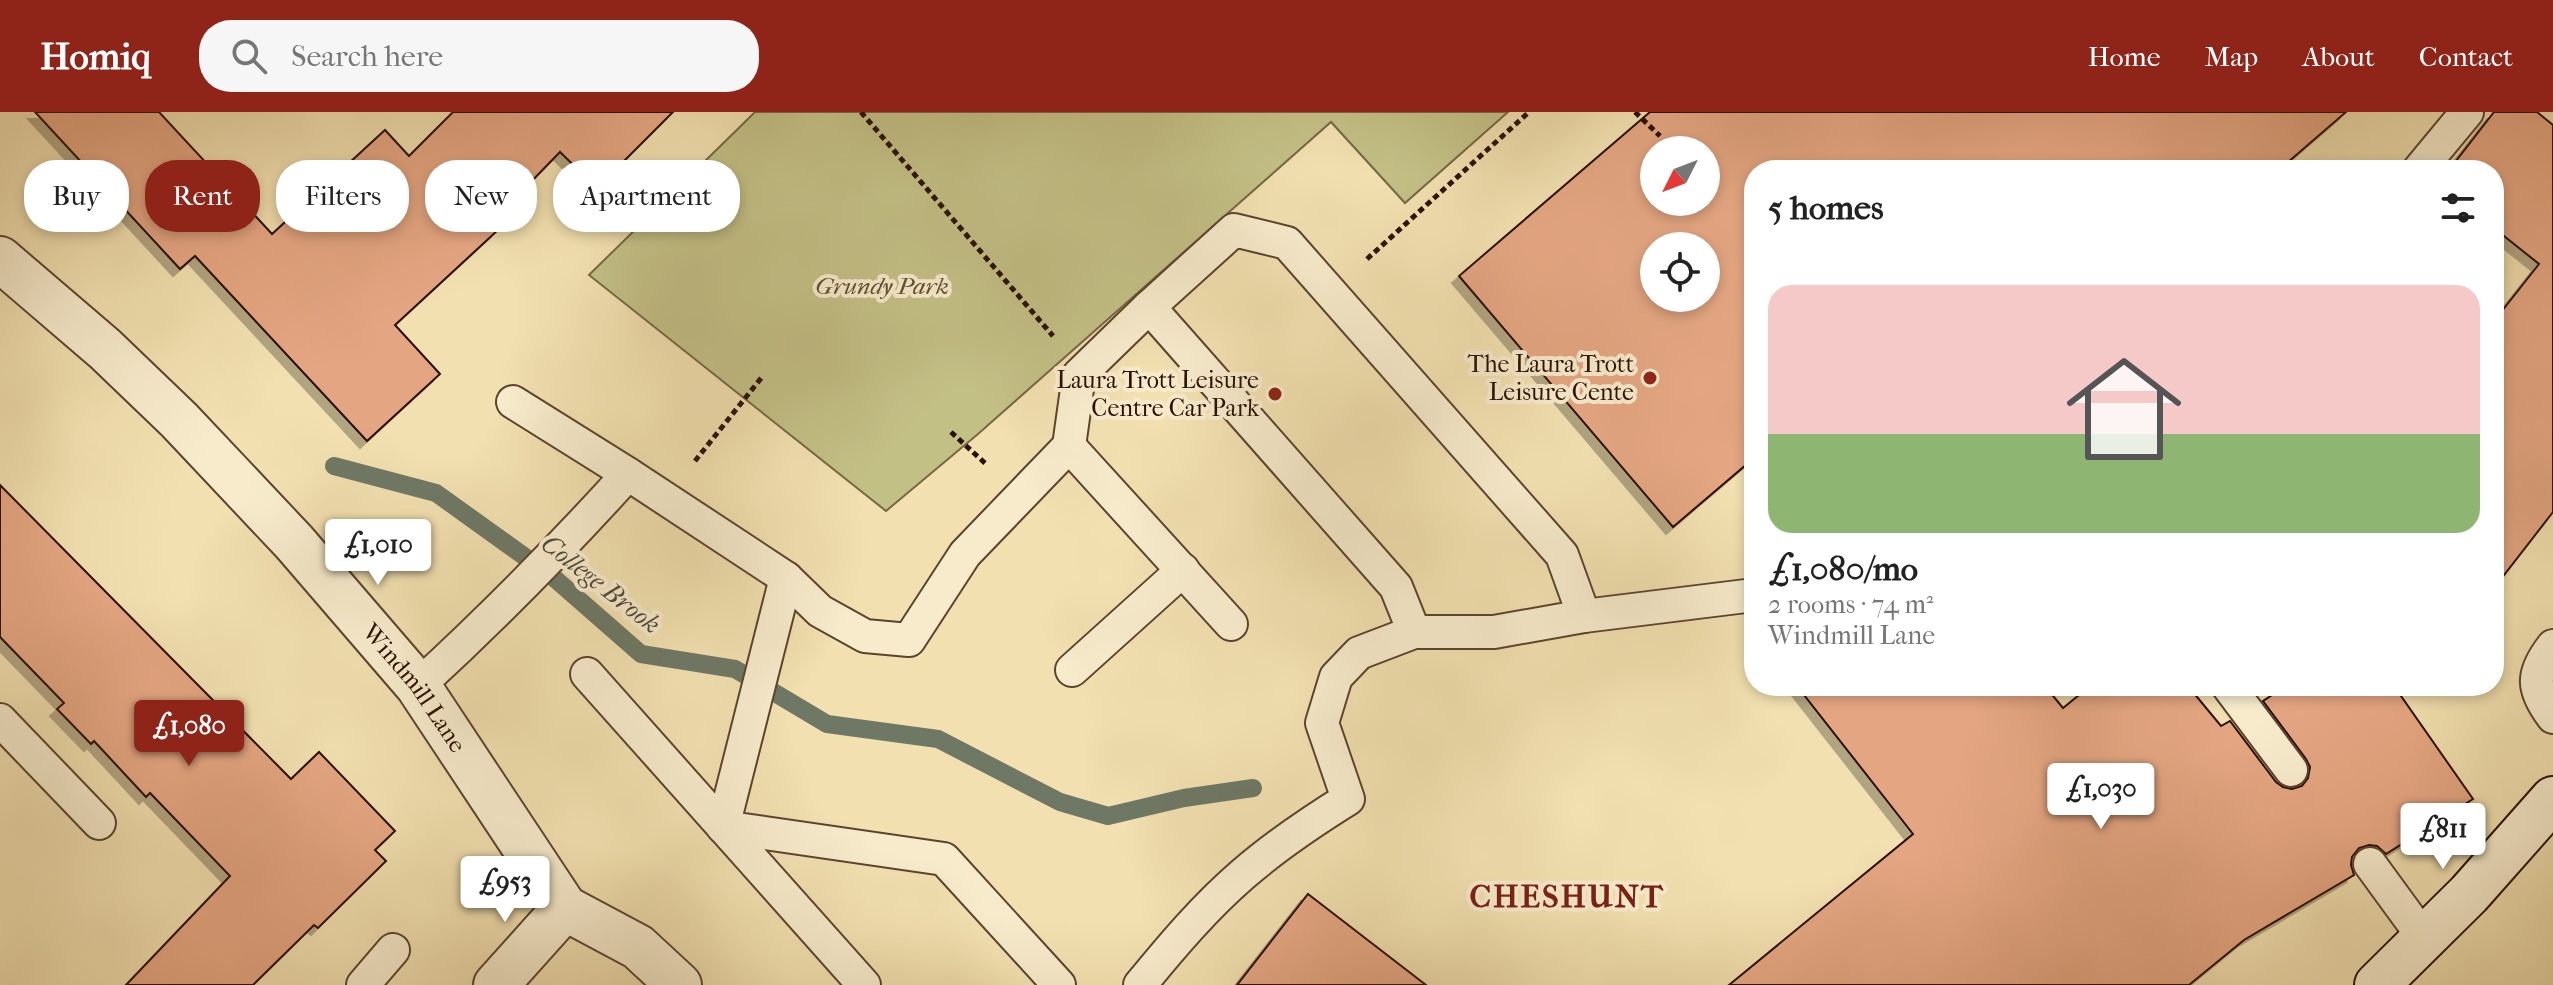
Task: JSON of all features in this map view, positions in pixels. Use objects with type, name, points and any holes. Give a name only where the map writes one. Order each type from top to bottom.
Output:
[{"type":"street","name":"Windmill Lane","points":[[0,259],[105,349],[179,420],[294,542],[418,686],[565,908],[638,947],[679,985]]},
{"type":"street","points":[[2377,985],[2469,894],[2553,799]]},
{"type":"street","points":[[496,985],[565,908]]},
{"type":"lane","points":[[2427,160],[2467,112]]},
{"type":"lane","points":[[513,402],[786,578],[820,611],[865,636],[909,640],[965,554],[1069,446],[1079,375],[1234,230],[1287,243],[1332,291],[1562,555],[1584,616]]},
{"type":"lane","points":[[1149,307],[1396,587],[1414,632]]},
{"type":"lane","points":[[1069,446],[1231,624]]},
{"type":"lane","points":[[418,686],[496,614],[628,474]]},
{"type":"lane","points":[[1072,670],[1183,570]]},
{"type":"lane","points":[[723,827],[786,578]]},
{"type":"lane","points":[[1140,985],[1181,935],[1242,875],[1309,824],[1348,799],[1322,723],[1336,677],[1359,653],[1414,632],[1494,632],[1584,616],[1744,596]]},
{"type":"lane","points":[[2553,646],[2536,673],[2542,703],[2553,717]]},
{"type":"lane","points":[[587,674],[864,985]]},
{"type":"lane","points":[[2236,696],[2291,770]]},
{"type":"lane","points":[[0,720],[99,823]]},
{"type":"lane","points":[[723,827],[944,859],[1059,985]]},
{"type":"lane","points":[[2370,864],[2424,938]]},
{"type":"lane","points":[[363,985],[393,950]]},
{"type":"path","points":[[861,112],[1010,284],[1068,354],[1079,375]]},
{"type":"path","points":[[1332,291],[1529,112]]},
{"type":"path","points":[[1635,112],[1660,136]]},
{"type":"path","points":[[665,498],[762,377]]},
{"type":"green space","name":"Grundy Park","points":[[755,112],[1508,112],[1405,203],[1331,122],[978,434],[886,511],[589,275],[633,232],[740,232],[740,160],[706,160]]},
{"type":"building","points":[[35,112],[159,112],[203,160],[145,160],[145,231],[129,214],[129,160],[79,160]]},
{"type":"building","points":[[453,112],[673,112],[625,160],[568,160],[560,152],[537,176],[537,160],[425,160],[425,232],[496,232],[395,325],[440,374],[367,441],[195,256],[180,269],[146,232],[260,232],[260,221],[272,234],[276,230],[409,232],[409,160],[352,160],[385,130],[409,156]]},
{"type":"building","name":"The Laura Trott Leisure Cente","points":[[1650,112],[2346,112],[2291,160],[1744,160],[1744,467],[1673,527],[1459,276]]},
{"type":"building","points":[[2494,112],[2537,112],[2553,125],[2553,512],[2504,575],[2504,308],[2539,264],[2504,236],[2504,160],[2457,160]]},
{"type":"building","points":[[0,485],[291,779],[319,752],[395,831],[375,850],[386,861],[318,928],[314,925],[253,985],[126,985],[230,876],[150,793],[146,797],[94,741],[91,744],[57,709],[64,703],[0,637]]},
{"type":"building","points":[[1805,696],[2053,696],[2063,708],[2078,696],[2196,696],[2221,726],[2230,721],[2276,782],[2292,789],[2302,786],[2308,778],[2310,767],[2263,701],[2271,696],[2401,696],[2473,799],[2386,854],[2377,846],[2359,848],[2352,857],[2354,875],[2244,940],[2189,985],[1729,985],[1913,834]]},
{"type":"building","points":[[1308,894],[1426,985],[1237,985]]},
{"type":"waterway","name":"College Brook","points":[[334,466],[436,493],[553,577],[641,654],[735,669],[827,724],[938,739],[1060,802],[1108,816],[1184,798],[1253,788]]},
{"type":"place","name":"The Laura Trott Leisure Cente","points":[[1650,378]]},
{"type":"place","name":"Laura Trott Leisure Centre Car Park","points":[[1275,394]]},
{"type":"district","name":"CHESHUNT","points":[[1567,896]]}]
